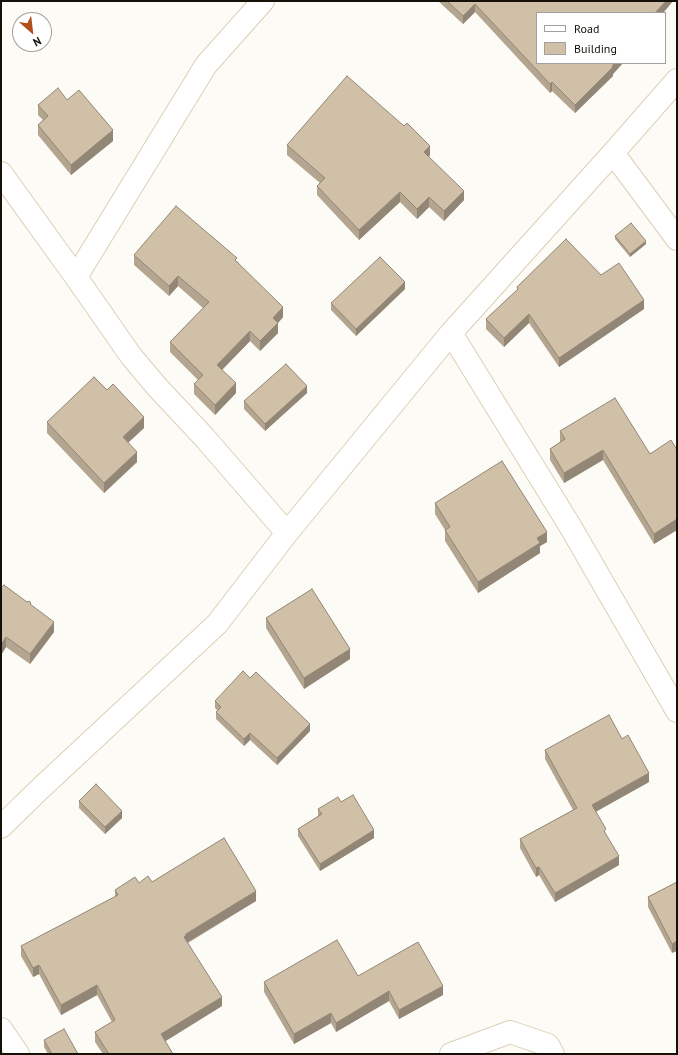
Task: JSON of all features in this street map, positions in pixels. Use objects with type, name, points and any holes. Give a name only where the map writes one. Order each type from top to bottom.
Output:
[{"type":"street","points":[[76,277],[206,65],[263,1]]},
{"type":"street","points":[[1,827],[217,624],[287,533],[451,333],[677,80]]},
{"type":"street","points":[[613,153],[677,239]]},
{"type":"street","points":[[1,173],[131,356],[158,388],[204,437],[287,533]]},
{"type":"street","points":[[451,333],[570,526],[677,711]]},
{"type":"street","points":[[1,1029],[18,1054]]},
{"type":"street","points":[[451,1054],[510,1032],[548,1045],[553,1054]]},
{"type":"building","points":[[447,1],[666,1],[656,12],[536,12],[536,64],[614,64],[612,66],[613,67],[575,105],[552,82],[550,84],[475,4],[463,16]]},
{"type":"building","points":[[347,76],[404,126],[407,123],[430,146],[424,152],[464,191],[444,211],[429,197],[417,209],[400,192],[359,230],[317,186],[325,178],[287,145]]},
{"type":"building","points":[[58,88],[67,100],[79,90],[113,130],[71,165],[38,125],[48,116],[38,105]]},
{"type":"building","points":[[176,206],[237,258],[235,260],[283,307],[273,318],[278,323],[260,341],[250,331],[217,365],[236,383],[215,405],[194,384],[203,375],[170,342],[209,302],[178,276],[169,286],[134,255]]},
{"type":"building","points":[[631,223],[646,241],[630,254],[615,236]]},
{"type":"building","points":[[566,239],[601,275],[619,263],[644,300],[559,358],[529,314],[504,338],[486,319],[518,289],[517,287]]},
{"type":"building","points":[[380,257],[405,282],[356,329],[331,303]]},
{"type":"building","points":[[286,364],[307,386],[265,424],[244,401]]},
{"type":"building","points":[[94,377],[107,390],[113,384],[144,417],[123,437],[137,452],[104,483],[47,422]]},
{"type":"building","points":[[615,398],[650,454],[671,440],[677,450],[677,519],[654,534],[603,450],[564,473],[550,449],[565,439],[560,431]]},
{"type":"building","points":[[502,461],[547,532],[537,538],[540,543],[478,582],[445,530],[450,527],[435,503]]},
{"type":"building","points":[[4,585],[27,602],[29,601],[31,603],[30,604],[54,622],[30,654],[6,637],[1,645],[1,588]]},
{"type":"building","points":[[312,589],[350,649],[304,678],[266,618]]},
{"type":"building","points":[[243,671],[250,678],[256,672],[310,724],[277,758],[250,733],[244,739],[216,712],[221,707],[215,701]]},
{"type":"building","points":[[609,715],[622,739],[628,735],[649,773],[592,805],[606,829],[604,831],[619,856],[555,893],[539,867],[536,868],[520,839],[577,808],[545,750]]},
{"type":"building","points":[[96,784],[122,811],[105,827],[79,801]]},
{"type":"building","points":[[353,795],[374,830],[320,864],[298,829],[322,814],[318,809],[338,797],[341,802]]},
{"type":"building","points":[[224,838],[256,891],[186,934],[184,937],[222,997],[161,1034],[173,1054],[109,1054],[95,1032],[115,1020],[97,985],[61,1005],[39,965],[33,968],[21,946],[118,895],[115,890],[135,877],[139,883],[148,876],[152,882]]},
{"type":"building","points":[[677,882],[677,941],[672,944],[648,897]]},
{"type":"building","points":[[337,940],[358,976],[418,942],[443,986],[399,1010],[389,991],[336,1023],[331,1013],[294,1034],[264,982]]},
{"type":"building","points":[[64,1029],[78,1054],[52,1054],[44,1040]]}]
